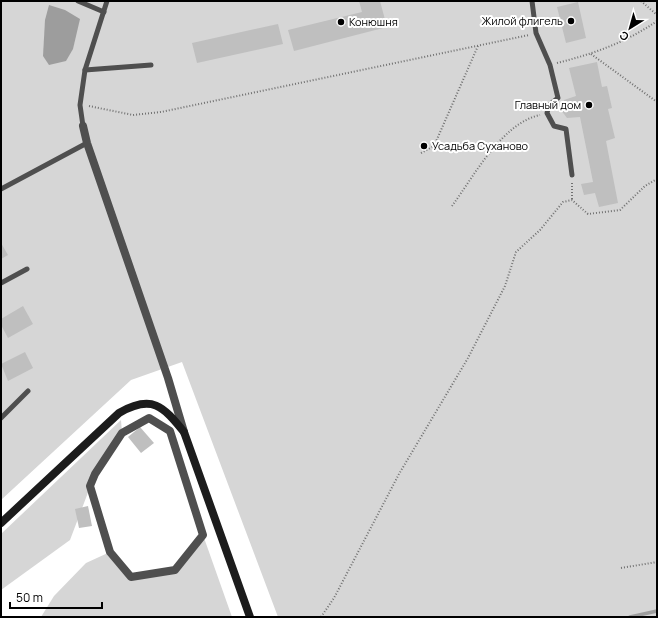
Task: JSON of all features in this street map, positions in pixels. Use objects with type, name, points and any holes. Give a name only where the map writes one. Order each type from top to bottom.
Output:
[{"type":"main road","points":[[1,523],[119,413],[133,405],[147,403],[160,406],[172,417],[184,432],[250,617]]},
{"type":"street","points":[[83,126],[87,143],[168,378],[184,432]]},
{"type":"street","points":[[149,418],[170,431],[203,535],[175,570],[131,576],[110,552],[90,486],[95,474],[122,433],[149,418]]},
{"type":"lane","points":[[78,1],[104,12]]},
{"type":"lane","points":[[83,126],[80,105],[85,70],[107,1]]},
{"type":"lane","points":[[532,1],[536,33],[550,65],[558,98],[549,105],[547,113],[554,126],[566,129],[572,175]]},
{"type":"lane","points":[[85,70],[151,65]]},
{"type":"lane","points":[[1,189],[87,143]]},
{"type":"lane","points":[[1,283],[27,269]]},
{"type":"lane","points":[[1,418],[28,390]]},
{"type":"path","points":[[641,1],[657,15]]},
{"type":"path","points":[[550,65],[591,54],[640,33],[657,21]]},
{"type":"path","points":[[80,105],[133,115],[161,112],[536,33]]},
{"type":"path","points":[[421,153],[434,146],[479,45]]},
{"type":"path","points":[[591,54],[657,102]]},
{"type":"path","points":[[452,206],[501,140],[530,117]]},
{"type":"path","points":[[572,175],[572,200],[588,214],[620,210],[645,186],[657,179]]},
{"type":"path","points":[[321,617],[334,598],[399,474],[468,358],[506,286],[516,252],[540,230],[563,202],[572,200]]},
{"type":"path","points":[[621,568],[657,562]]},
{"type":"shaded area","points":[[1,1],[657,1],[657,617],[278,617],[182,362],[131,380],[1,500]]},
{"type":"shaded area","points":[[49,5],[65,10],[80,19],[73,49],[66,61],[49,65],[43,56],[45,20]]},
{"type":"shaded area","points":[[121,420],[122,433],[95,474],[70,540],[1,590],[1,534]]},
{"type":"shaded area","points":[[203,535],[232,617],[41,617],[54,596],[86,563],[110,552],[131,577],[175,570]]},
{"type":"building","points":[[359,1],[380,1],[387,27],[294,51],[288,30],[362,12]]},
{"type":"building","points":[[578,2],[586,38],[566,43],[557,7]]},
{"type":"building","points":[[278,24],[283,44],[197,63],[192,43]]},
{"type":"building","points":[[597,62],[602,87],[607,86],[612,108],[608,109],[615,138],[606,141],[618,203],[599,207],[595,193],[584,195],[581,184],[593,182],[580,117],[567,118],[561,110],[564,100],[576,96],[569,68]]},
{"type":"building","points":[[1,243],[8,255],[1,259]]},
{"type":"building","points":[[23,306],[33,324],[8,338],[1,325],[1,319]]},
{"type":"building","points":[[25,352],[33,368],[8,381],[1,364]]},
{"type":"building","points":[[140,427],[154,443],[141,453],[128,437]]},
{"type":"building","points":[[88,506],[92,526],[79,528],[75,509]]},
{"type":"waterway","points":[[630,617],[657,611]]},
{"type":"place","name":"Жилой флигель","points":[[571,21]]},
{"type":"place","name":"Конюшня","points":[[341,22]]},
{"type":"place","name":"Главный дом","points":[[589,105]]},
{"type":"place","name":"Усадьба Суханово","points":[[424,146]]}]
